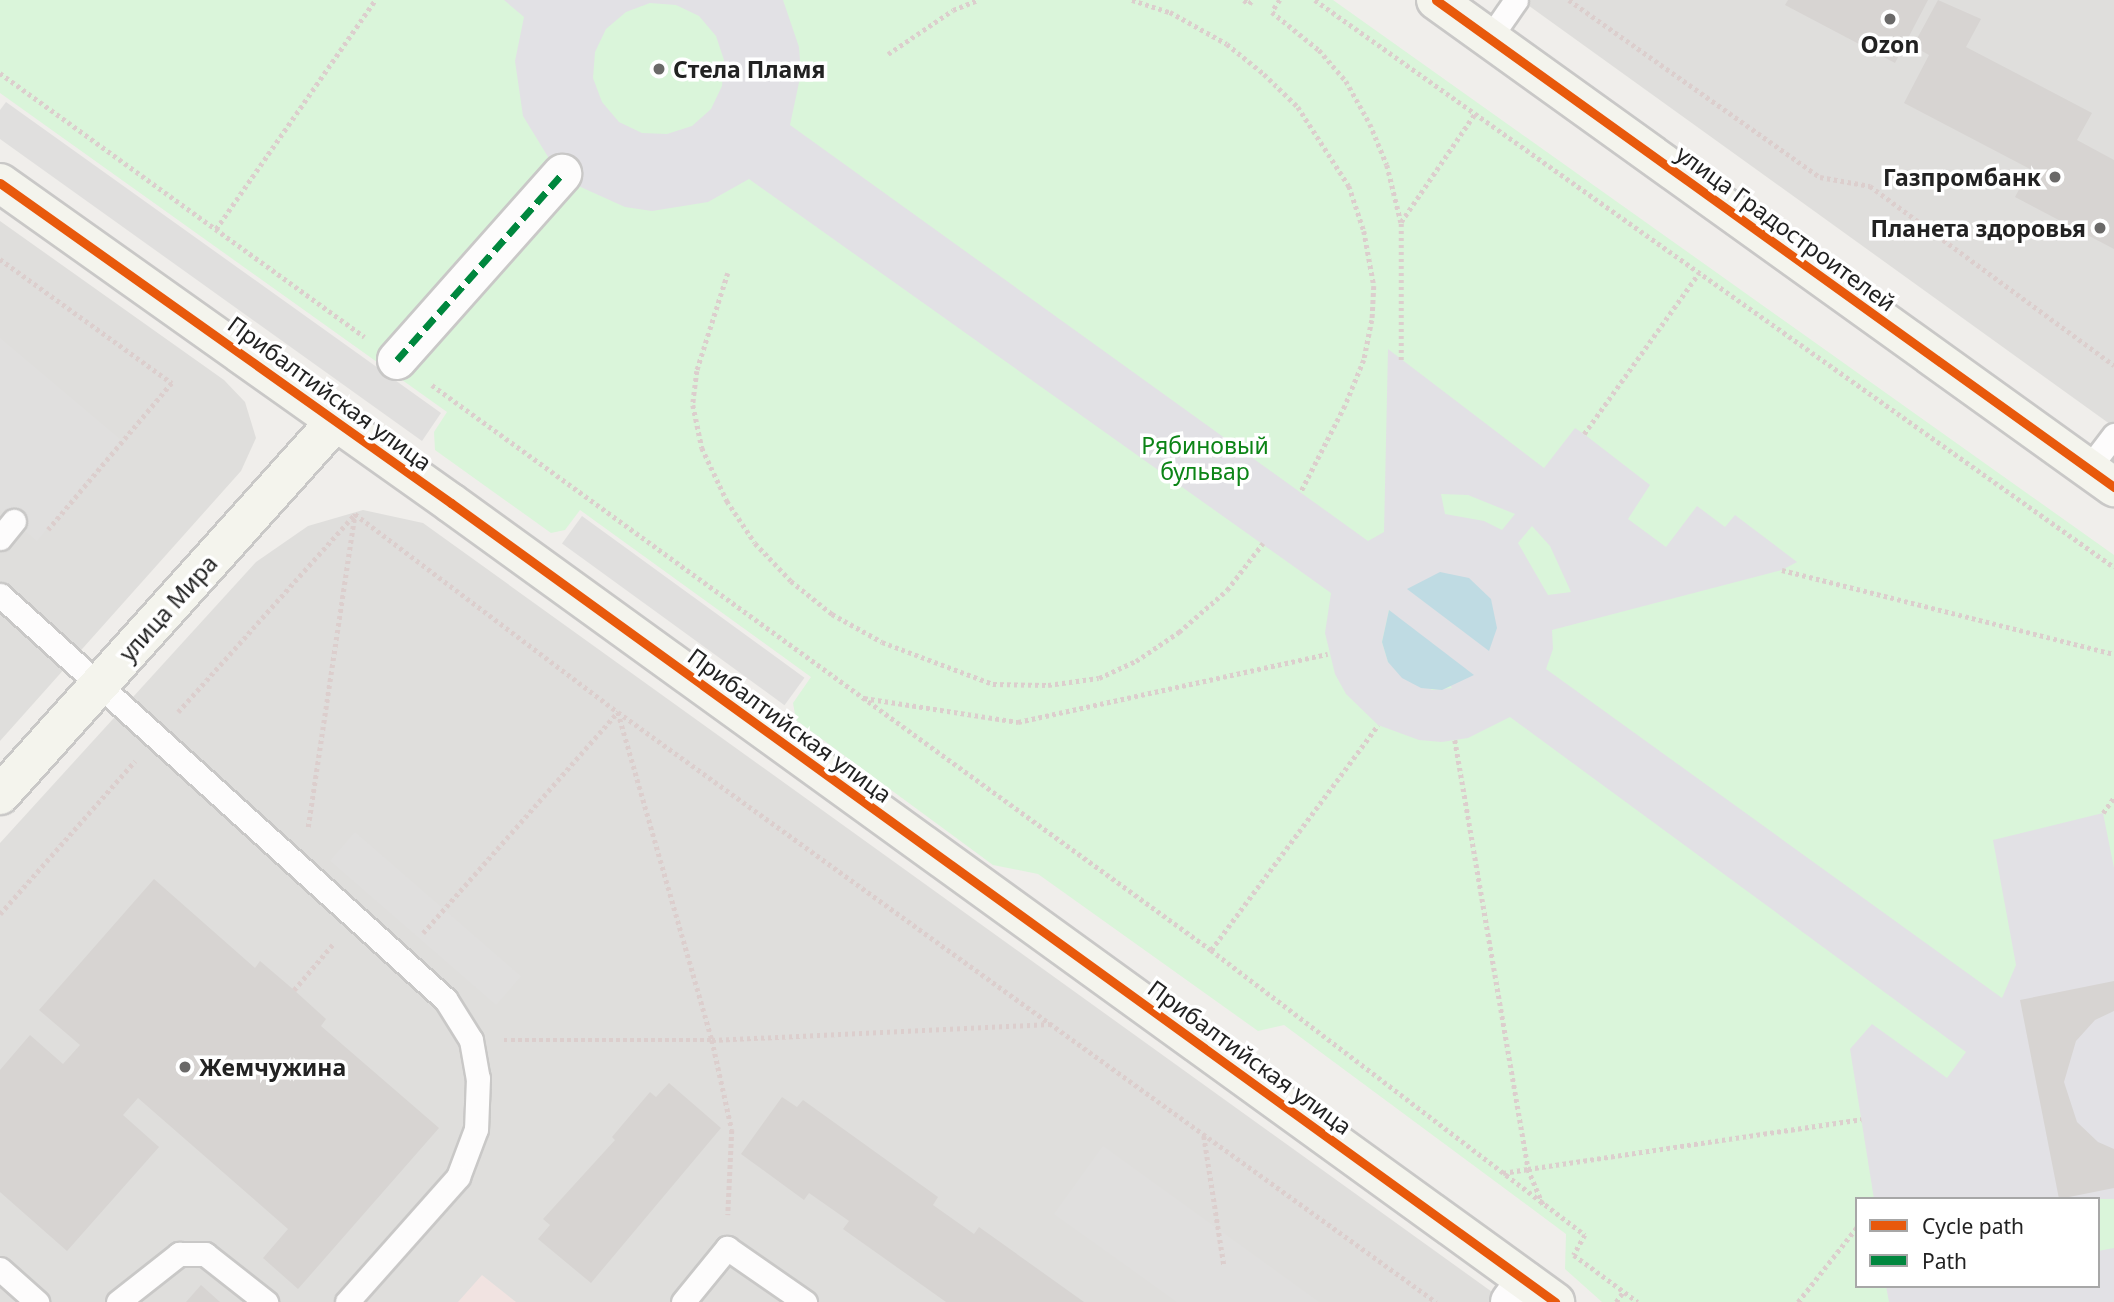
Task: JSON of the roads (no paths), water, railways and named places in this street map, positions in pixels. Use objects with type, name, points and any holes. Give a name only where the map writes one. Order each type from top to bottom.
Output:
[{"type":"street","name":"улица Градостроителей","points":[[1436,0],[2101,478]]},
{"type":"street","points":[[397,360],[562,174]]},
{"type":"street","name":"Прибалтийская улица","points":[[0,183],[336,421],[1530,1295]]},
{"type":"street","name":"улица Мира","points":[[0,795],[336,421]]},
{"type":"lane","points":[[1489,39],[1516,0]]},
{"type":"lane","points":[[2101,478],[2114,435]]},
{"type":"lane","points":[[0,595],[446,1000],[471,1040],[478,1078],[476,1129],[458,1177],[347,1302]]},
{"type":"lane","points":[[683,1302],[727,1248],[806,1302]]},
{"type":"lane","points":[[118,1302],[179,1254],[205,1254],[266,1302]]},
{"type":"lane","points":[[0,1269],[37,1302]]},
{"type":"water","points":[[1440,572],[1469,578],[1491,599],[1497,628],[1489,651],[1407,589]]},
{"type":"water","points":[[1389,610],[1474,675],[1442,690],[1421,688],[1402,678],[1388,662],[1382,642]]},
{"type":"place","name":"Ozon","points":[[1890,19]]},
{"type":"place","name":"Стела Пламя","points":[[659,69]]},
{"type":"place","name":"Газпромбанк","points":[[2055,177]]},
{"type":"place","name":"Планета здоровья","points":[[2100,228]]},
{"type":"place","name":"Жемчужина","points":[[185,1067]]},
{"type":"park label","name":"Рябиновый бульвар","points":[[1205,458]]}]
